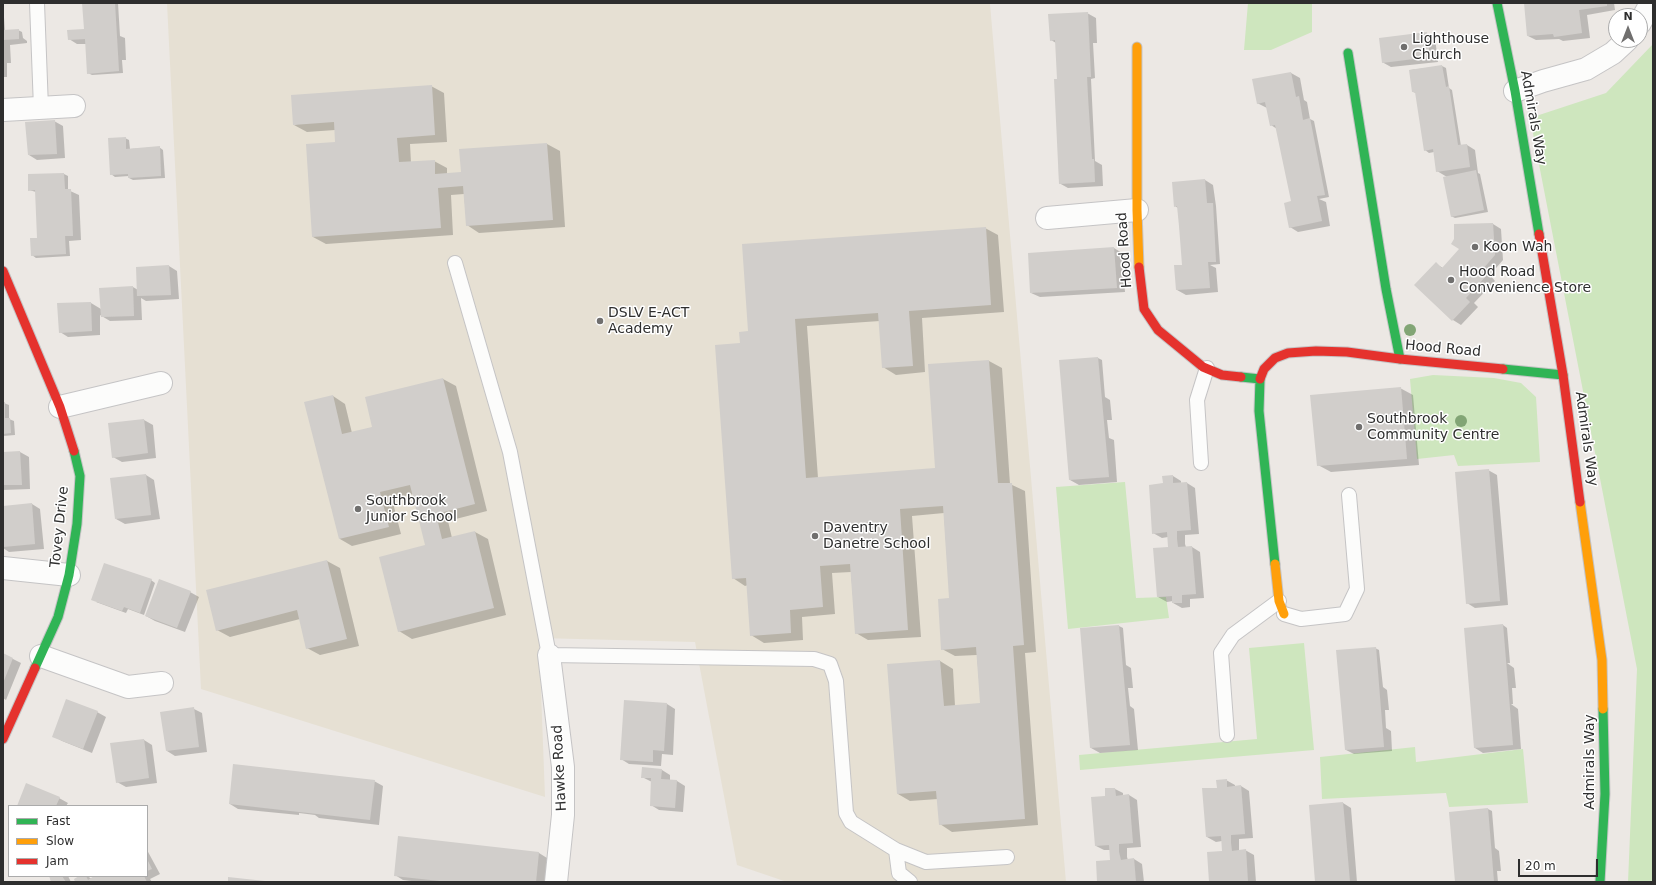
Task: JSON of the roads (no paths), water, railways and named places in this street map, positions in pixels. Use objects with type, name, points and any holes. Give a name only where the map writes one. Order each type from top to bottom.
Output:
[{"type":"street","name":"Admirals Way","points":[[1497,3],[1515,91],[1563,375],[1602,660],[1606,794],[1600,882]]},
{"type":"street","name":"Hood Road","points":[[1137,47],[1136,210],[1140,281],[1144,309],[1158,330],[1203,367],[1222,374],[1260,379],[1264,369],[1275,358],[1288,353],[1316,351],[1347,352],[1400,359],[1563,375]]},
{"type":"street","points":[[1515,91],[1543,81],[1586,69],[1613,53],[1618,48]]},
{"type":"street","points":[[1348,53],[1386,289],[1400,359]]},
{"type":"street","points":[[3,110],[74,106]]},
{"type":"street","points":[[1047,218],[1136,210]]},
{"type":"street","name":"Tovey Drive","points":[[3,271],[60,406],[72,440],[80,476],[77,524],[69,575],[58,617],[3,739]]},
{"type":"street","points":[[1260,379],[1259,411],[1279,601],[1284,614]]},
{"type":"street","points":[[60,406],[161,382]]},
{"type":"street","points":[[3,568],[69,575]]},
{"type":"street","name":"Hawke Road","points":[[549,655],[563,767],[563,815],[556,882]]},
{"type":"street","points":[[41,656],[128,687],[162,684]]},
{"type":"lane","points":[[37,3],[42,108]]},
{"type":"lane","points":[[455,263],[510,452],[549,655],[814,659],[830,664],[836,681],[846,813],[851,822],[896,850],[926,862],[1007,857]]},
{"type":"lane","points":[[1201,463],[1197,400],[1207,368]]},
{"type":"lane","points":[[1284,614],[1301,619],[1345,614],[1357,589],[1349,495]]},
{"type":"lane","points":[[1227,735],[1221,653],[1233,635],[1279,601]]},
{"type":"lane","points":[[896,850],[900,873],[910,882]]},
{"type":"place","name":"Lighthouse Church","points":[[1404,47]]},
{"type":"place","name":"Koon Wah","points":[[1475,247]]},
{"type":"place","name":"Hood Road Convenience Store","points":[[1451,280]]},
{"type":"place","name":"DSLV E-ACT Academy","points":[[600,321]]},
{"type":"place","name":"Southbrook Community Centre","points":[[1359,427]]},
{"type":"place","name":"Southbrook Junior School","points":[[358,509]]},
{"type":"place","name":"Daventry Danetre School","points":[[815,536]]}]
